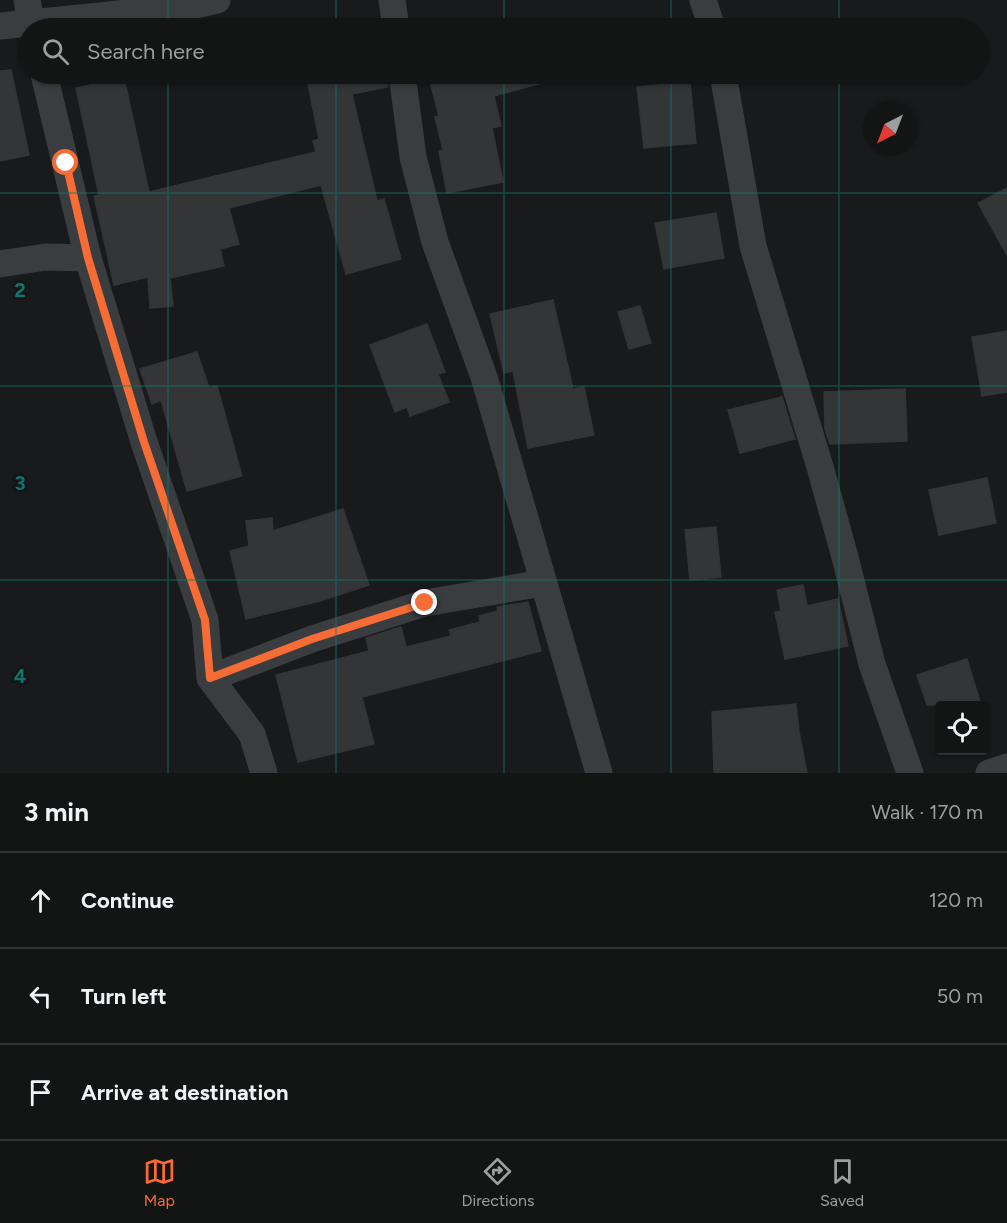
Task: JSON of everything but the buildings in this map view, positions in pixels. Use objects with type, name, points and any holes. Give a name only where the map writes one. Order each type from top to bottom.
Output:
[{"type":"street","points":[[30,18],[187,7],[217,0]]},
{"type":"street","points":[[392,0],[395,18]]},
{"type":"street","points":[[703,0],[709,18]]},
{"type":"street","points":[[0,26],[18,21]]},
{"type":"street","points":[[46,84],[88,258],[144,442],[205,620],[210,678],[252,734],[264,773]]},
{"type":"street","points":[[403,84],[413,157],[435,243],[484,377],[599,773]]},
{"type":"street","points":[[725,84],[753,246],[846,557],[872,664],[910,773]]},
{"type":"street","points":[[0,264],[46,257],[88,258]]},
{"type":"street","points":[[210,678],[312,639],[425,603],[543,583]]},
{"type":"street","points":[[989,773],[1007,767]]},
{"type":"route","points":[[66,163],[88,258],[144,442],[205,620],[210,678],[312,639],[425,603]]}]
